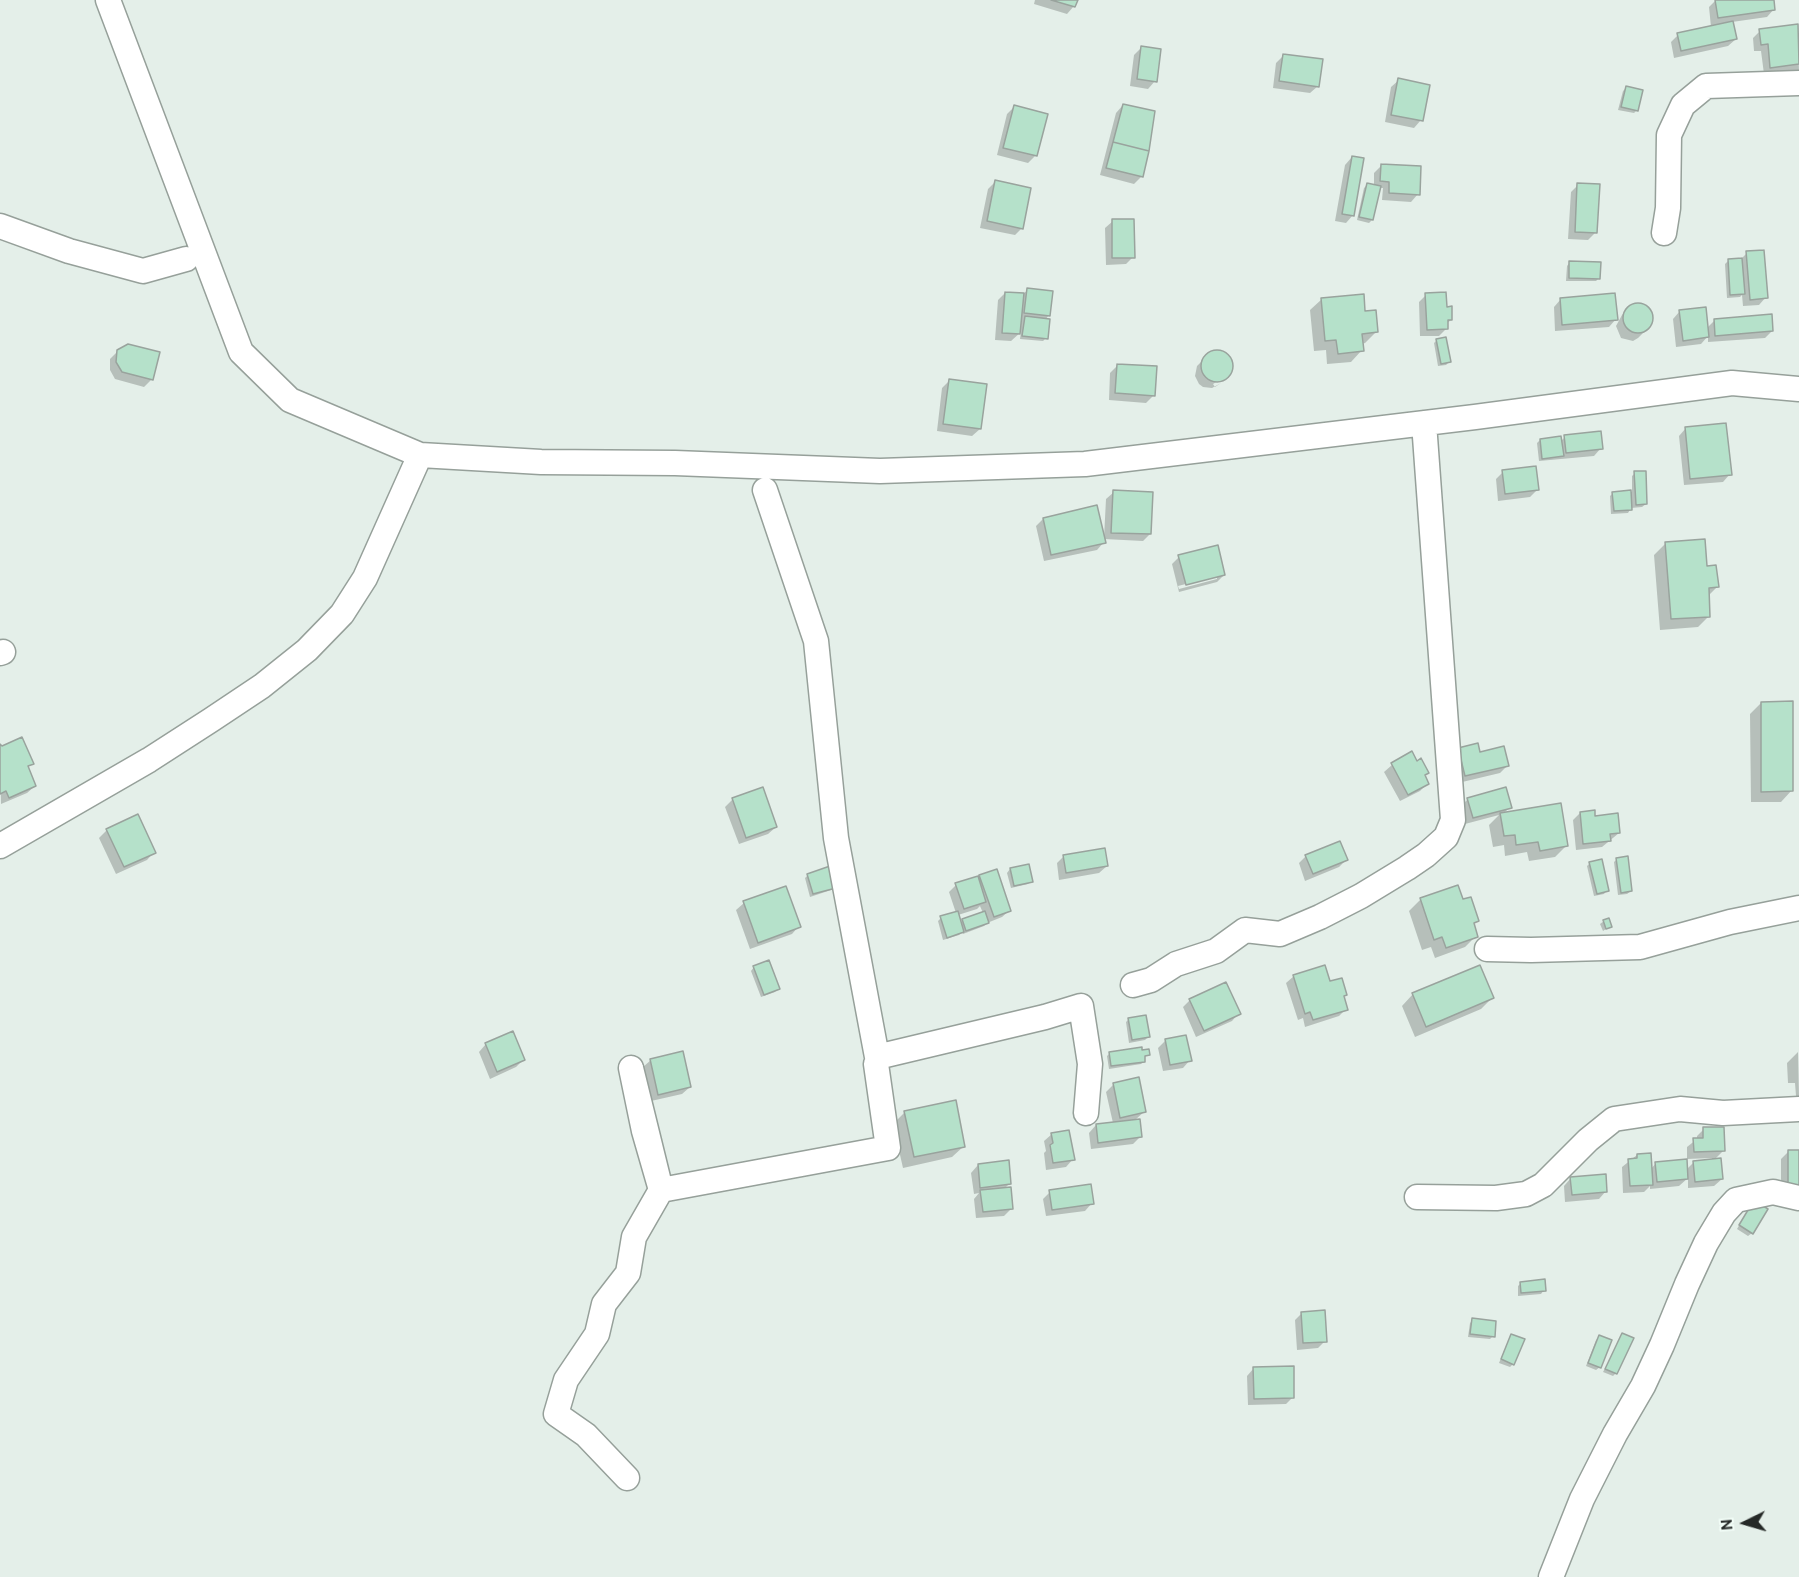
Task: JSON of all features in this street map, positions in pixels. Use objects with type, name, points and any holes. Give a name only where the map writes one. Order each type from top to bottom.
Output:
[{"type":"street","points":[[108,0],[242,352],[290,399],[420,454],[541,462],[675,463],[880,471],[1085,464],[1732,383],[1799,389]]},
{"type":"street","points":[[1664,233],[1668,208],[1669,135],[1683,105],[1706,86],[1799,83]]},
{"type":"street","points":[[0,226],[69,251],[143,271],[186,259]]},
{"type":"street","points":[[1762,386],[1799,375]]},
{"type":"street","points":[[1133,985],[1151,980],[1176,964],[1216,951],[1245,930],[1280,934],[1320,917],[1361,896],[1407,868],[1446,837],[1453,820],[1424,423]]},
{"type":"street","points":[[0,846],[194,732],[262,686],[308,650],[342,614],[365,578],[420,454]]},
{"type":"street","points":[[765,490],[816,641],[836,838],[877,1058],[1081,1006],[1090,1064],[1086,1113]]},
{"type":"street","points":[[1487,949],[1640,947],[1730,922],[1799,908]]},
{"type":"street","points":[[627,1478],[586,1435],[556,1414],[566,1380],[597,1334],[604,1304],[628,1273],[634,1237],[661,1190],[888,1148],[876,1064]]},
{"type":"street","points":[[1417,1197],[1496,1198],[1526,1194],[1544,1185],[1588,1140],[1614,1119],[1680,1109],[1723,1113],[1799,1109]]},
{"type":"street","points":[[1551,1577],[1582,1499],[1615,1434],[1643,1386],[1706,1243],[1724,1213],[1736,1200],[1773,1191],[1799,1198]]},
{"type":"building","points":[[1051,0],[1078,0],[1075,7]]},
{"type":"building","points":[[1715,0],[1774,0],[1775,10],[1718,18]]},
{"type":"building","points":[[1733,21],[1737,39],[1681,51],[1677,33]]},
{"type":"building","points":[[1798,24],[1799,64],[1770,68],[1768,44],[1761,45],[1759,29]]},
{"type":"building","points":[[1141,46],[1161,49],[1157,82],[1137,79]]},
{"type":"building","points":[[1283,54],[1323,59],[1319,87],[1279,81]]},
{"type":"building","points":[[1398,78],[1430,85],[1423,121],[1391,115]]},
{"type":"building","points":[[1626,86],[1643,90],[1638,111],[1621,107]]},
{"type":"building","points":[[1123,104],[1155,111],[1149,151],[1113,142]]},
{"type":"building","points":[[1014,105],[1048,114],[1037,156],[1003,148]]},
{"type":"building","points":[[1113,142],[1149,151],[1143,177],[1106,168]]},
{"type":"building","points":[[1352,156],[1364,158],[1354,216],[1342,214]]},
{"type":"building","points":[[1381,164],[1421,166],[1420,195],[1389,193],[1389,182],[1380,181]]},
{"type":"building","points":[[995,180],[1031,188],[1023,229],[987,221]]},
{"type":"building","points":[[1367,183],[1381,186],[1373,220],[1359,217]]},
{"type":"building","points":[[1577,183],[1600,184],[1597,233],[1575,232]]},
{"type":"building","points":[[1112,219],[1134,219],[1135,258],[1112,258]]},
{"type":"building","points":[[1764,250],[1768,298],[1750,300],[1746,251]]},
{"type":"building","points":[[1742,258],[1745,294],[1730,295],[1728,259]]},
{"type":"building","points":[[1569,261],[1601,262],[1600,279],[1569,278]]},
{"type":"building","points":[[1027,288],[1053,291],[1050,316],[1024,313]]},
{"type":"building","points":[[1005,292],[1024,293],[1020,334],[1002,333]]},
{"type":"building","points":[[1446,292],[1447,307],[1452,306],[1452,320],[1448,320],[1448,329],[1427,330],[1425,293]]},
{"type":"building","points":[[1615,293],[1618,320],[1562,325],[1560,298]]},
{"type":"building","points":[[1364,294],[1365,311],[1376,310],[1378,332],[1362,334],[1364,351],[1338,354],[1336,340],[1325,341],[1321,298]]},
{"type":"building","points":[[1638,303],[1649,307],[1653,318],[1649,329],[1638,333],[1627,329],[1623,318],[1627,307]]},
{"type":"building","points":[[1706,307],[1709,337],[1683,341],[1679,310]]},
{"type":"building","points":[[1772,314],[1773,331],[1715,336],[1714,319]]},
{"type":"building","points":[[1025,316],[1050,319],[1048,339],[1022,336]]},
{"type":"building","points":[[1446,337],[1451,362],[1441,364],[1436,339]]},
{"type":"building","points":[[128,344],[160,352],[153,380],[122,372],[116,362],[117,350]]},
{"type":"building","points":[[1217,350],[1228,355],[1233,366],[1228,377],[1217,382],[1206,377],[1201,366],[1206,355]]},
{"type":"building","points":[[1117,364],[1157,366],[1155,396],[1115,393]]},
{"type":"building","points":[[949,379],[987,384],[981,429],[943,424]]},
{"type":"building","points":[[1726,423],[1732,475],[1690,479],[1685,427]]},
{"type":"building","points":[[1601,431],[1603,449],[1566,453],[1564,435]]},
{"type":"building","points":[[1561,436],[1564,456],[1542,459],[1540,439]]},
{"type":"building","points":[[1536,466],[1539,490],[1505,494],[1502,470]]},
{"type":"building","points":[[1634,471],[1646,471],[1647,504],[1636,505]]},
{"type":"building","points":[[1113,490],[1153,492],[1151,534],[1111,533]]},
{"type":"building","points":[[1631,490],[1632,510],[1614,511],[1612,492]]},
{"type":"building","points":[[1097,505],[1106,543],[1051,555],[1043,518]]},
{"type":"building","points":[[1705,539],[1707,566],[1716,565],[1719,587],[1709,588],[1710,617],[1671,619],[1665,542]]},
{"type":"building","points":[[1218,545],[1225,575],[1186,585],[1178,555]]},
{"type":"building","points":[[1793,701],[1793,791],[1761,792],[1761,702]]},
{"type":"building","points":[[22,737],[34,764],[28,766],[36,786],[9,798],[6,791],[0,794],[0,744],[2,746]]},
{"type":"building","points":[[1478,743],[1480,752],[1504,746],[1509,766],[1465,776],[1458,748]]},
{"type":"building","points":[[1412,751],[1417,761],[1421,758],[1429,773],[1425,775],[1429,784],[1408,795],[1391,763]]},
{"type":"building","points":[[763,787],[777,827],[746,838],[732,798]]},
{"type":"building","points":[[1506,787],[1512,808],[1473,818],[1467,798]]},
{"type":"building","points":[[1561,803],[1568,846],[1540,851],[1538,842],[1516,845],[1515,835],[1504,836],[1500,813]]},
{"type":"building","points":[[1595,810],[1595,816],[1618,813],[1620,833],[1610,834],[1611,841],[1583,844],[1580,812]]},
{"type":"building","points":[[138,814],[156,853],[124,867],[106,829]]},
{"type":"building","points":[[1340,841],[1348,860],[1313,874],[1305,855]]},
{"type":"building","points":[[1105,848],[1108,866],[1066,873],[1063,855]]},
{"type":"building","points":[[1628,856],[1632,891],[1621,893],[1616,858]]},
{"type":"building","points":[[1602,859],[1609,891],[1597,894],[1589,862]]},
{"type":"building","points":[[1029,864],[1033,882],[1014,886],[1010,868]]},
{"type":"building","points":[[830,866],[836,888],[813,894],[807,874]]},
{"type":"building","points":[[997,869],[1011,911],[994,917],[979,875]]},
{"type":"building","points":[[978,876],[986,902],[964,909],[955,883]]},
{"type":"building","points":[[1458,885],[1463,899],[1471,897],[1479,921],[1474,923],[1478,937],[1446,948],[1442,937],[1434,940],[1420,898]]},
{"type":"building","points":[[786,886],[801,927],[758,943],[743,901]]},
{"type":"building","points":[[958,911],[964,932],[947,938],[940,916]]},
{"type":"building","points":[[985,911],[989,923],[966,931],[962,919]]},
{"type":"building","points":[[1609,918],[1612,927],[1606,929],[1603,920]]},
{"type":"building","points":[[769,960],[780,989],[764,995],[753,966]]},
{"type":"building","points":[[1325,965],[1330,981],[1342,978],[1348,1010],[1313,1020],[1310,1012],[1305,1014],[1293,975]]},
{"type":"building","points":[[1480,965],[1494,998],[1426,1027],[1412,993]]},
{"type":"building","points":[[1226,982],[1241,1014],[1204,1031],[1189,999]]},
{"type":"building","points":[[1146,1015],[1150,1037],[1132,1040],[1128,1018]]},
{"type":"building","points":[[513,1031],[525,1060],[497,1072],[485,1043]]},
{"type":"building","points":[[1186,1035],[1192,1061],[1170,1065],[1165,1039]]},
{"type":"building","points":[[1142,1047],[1142,1050],[1149,1049],[1150,1055],[1145,1056],[1145,1062],[1111,1066],[1109,1052]]},
{"type":"building","points":[[683,1051],[691,1087],[658,1095],[650,1059]]},
{"type":"building","points":[[1139,1077],[1146,1112],[1120,1118],[1113,1083]]},
{"type":"building","points":[[956,1100],[965,1147],[914,1157],[904,1111]]},
{"type":"building","points":[[1140,1119],[1142,1137],[1098,1143],[1096,1124]]},
{"type":"building","points":[[1703,1127],[1724,1127],[1725,1151],[1694,1152],[1693,1138],[1703,1138]]},
{"type":"building","points":[[1069,1130],[1075,1160],[1053,1163],[1051,1133]]},
{"type":"building","points":[[1788,1150],[1799,1150],[1799,1187],[1788,1187]]},
{"type":"building","points":[[1651,1153],[1653,1185],[1630,1186],[1628,1159],[1637,1158],[1637,1154]]},
{"type":"building","points":[[1721,1158],[1723,1179],[1695,1182],[1693,1161]]},
{"type":"building","points":[[1687,1159],[1688,1179],[1657,1182],[1655,1162]]},
{"type":"building","points":[[1009,1160],[1011,1184],[980,1188],[978,1164]]},
{"type":"building","points":[[1606,1174],[1607,1192],[1572,1195],[1570,1177]]},
{"type":"building","points":[[1091,1184],[1094,1204],[1052,1210],[1049,1190]]},
{"type":"building","points":[[1011,1187],[1013,1209],[983,1212],[980,1190]]},
{"type":"building","points":[[1754,1200],[1768,1209],[1753,1234],[1739,1225]]},
{"type":"building","points":[[1545,1279],[1546,1291],[1521,1293],[1520,1282]]},
{"type":"building","points":[[1325,1310],[1327,1342],[1303,1343],[1301,1312]]},
{"type":"building","points":[[1472,1318],[1496,1321],[1495,1337],[1470,1334]]},
{"type":"building","points":[[1622,1333],[1634,1338],[1617,1374],[1605,1369]]},
{"type":"building","points":[[1511,1334],[1525,1339],[1514,1365],[1501,1359]]},
{"type":"building","points":[[1599,1335],[1612,1340],[1601,1368],[1588,1363]]},
{"type":"building","points":[[1294,1366],[1294,1398],[1254,1399],[1253,1367]]}]
